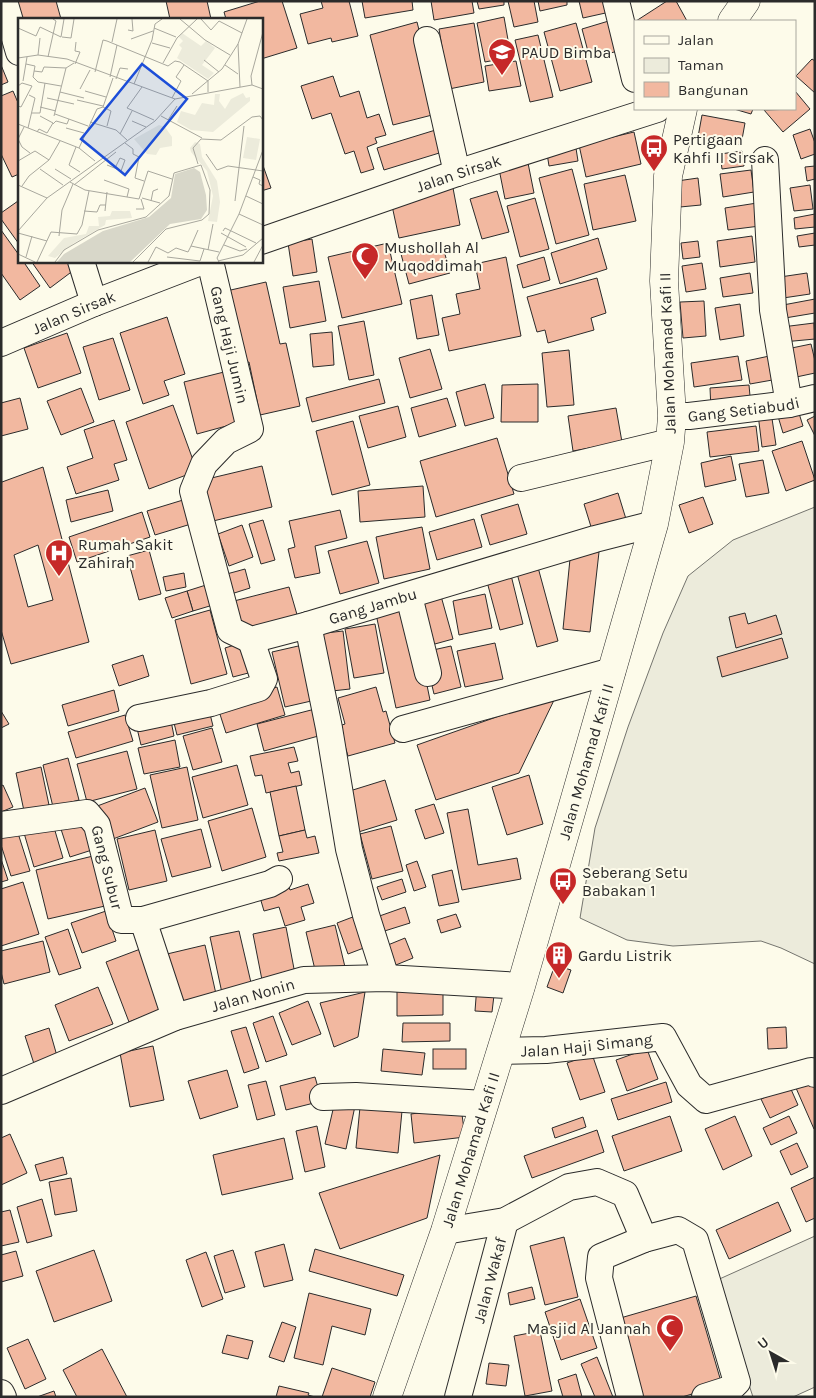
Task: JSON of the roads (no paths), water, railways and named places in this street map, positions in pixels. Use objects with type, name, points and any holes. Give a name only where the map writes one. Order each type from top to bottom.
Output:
[{"type":"main road","points":[[733,20],[746,1]]},
{"type":"main road","name":"Jalan Mohamad Kafi II","points":[[387,1397],[450,1229],[484,1104],[523,1050],[521,986],[654,524],[671,429],[664,281],[668,176],[683,110]]},
{"type":"street","points":[[4,1],[18,49]]},
{"type":"street","points":[[616,1],[634,74]]},
{"type":"street","points":[[427,40],[457,173]]},
{"type":"street","name":"Jalan Sirsak","points":[[262,241],[457,173],[648,110]]},
{"type":"street","points":[[765,160],[773,310],[790,404]]},
{"type":"street","points":[[81,262],[94,302]]},
{"type":"street","name":"Jalan Sirsak","points":[[1,343],[94,302],[200,262]]},
{"type":"street","name":"Gang Haji Jumin","points":[[210,262],[250,429],[226,441],[204,464],[193,491],[230,630],[250,640]]},
{"type":"street","name":"Gang Setiabudi","points":[[522,478],[671,429],[689,416],[790,404],[815,398]]},
{"type":"street","name":"Gang Jambu","points":[[250,640],[308,626],[595,539],[654,524]]},
{"type":"street","points":[[409,596],[428,673]]},
{"type":"street","points":[[308,626],[349,848],[366,915],[386,978]]},
{"type":"street","points":[[139,718],[211,703],[259,688],[264,679],[250,640]]},
{"type":"street","points":[[402,730],[612,670]]},
{"type":"street","name":"Gang Subur","points":[[1,825],[87,812],[97,826],[122,920],[143,920],[175,1017]]},
{"type":"street","points":[[143,920],[270,884],[279,879]]},
{"type":"street","name":"Jalan Nonin","points":[[1,1090],[175,1017],[304,980],[386,978],[521,986]]},
{"type":"street","name":"Jalan Haji Simang","points":[[523,1050],[663,1037],[689,1085],[706,1100],[811,1071],[815,1074]]},
{"type":"street","points":[[323,1097],[356,1096],[484,1104]]},
{"type":"street","points":[[499,1222],[569,1187],[597,1182],[625,1194],[644,1239]]},
{"type":"street","name":"Jalan Wakaf","points":[[450,1229],[499,1222],[458,1397]]},
{"type":"street","points":[[630,1397],[599,1278],[600,1257],[644,1239],[678,1230],[695,1240],[739,1389],[730,1388],[705,1397]]},
{"type":"street","points":[[1,1393],[3,1397]]},
{"type":"place","name":"PAUD Bimba","points":[[502,76]]},
{"type":"place","name":"Pertigaan Kahfi II Sirsak","points":[[654,172]]},
{"type":"place","name":"Mushollah Al Muqoddimah","points":[[365,280]]},
{"type":"place","name":"Rumah Sakit Zahirah","points":[[59,577]]},
{"type":"place","name":"Seberang Setu Babakan 1","points":[[563,905]]},
{"type":"place","name":"Gardu Listrik","points":[[559,979]]},
{"type":"place","name":"Masjid Al Jannah","points":[[670,1352]]}]
